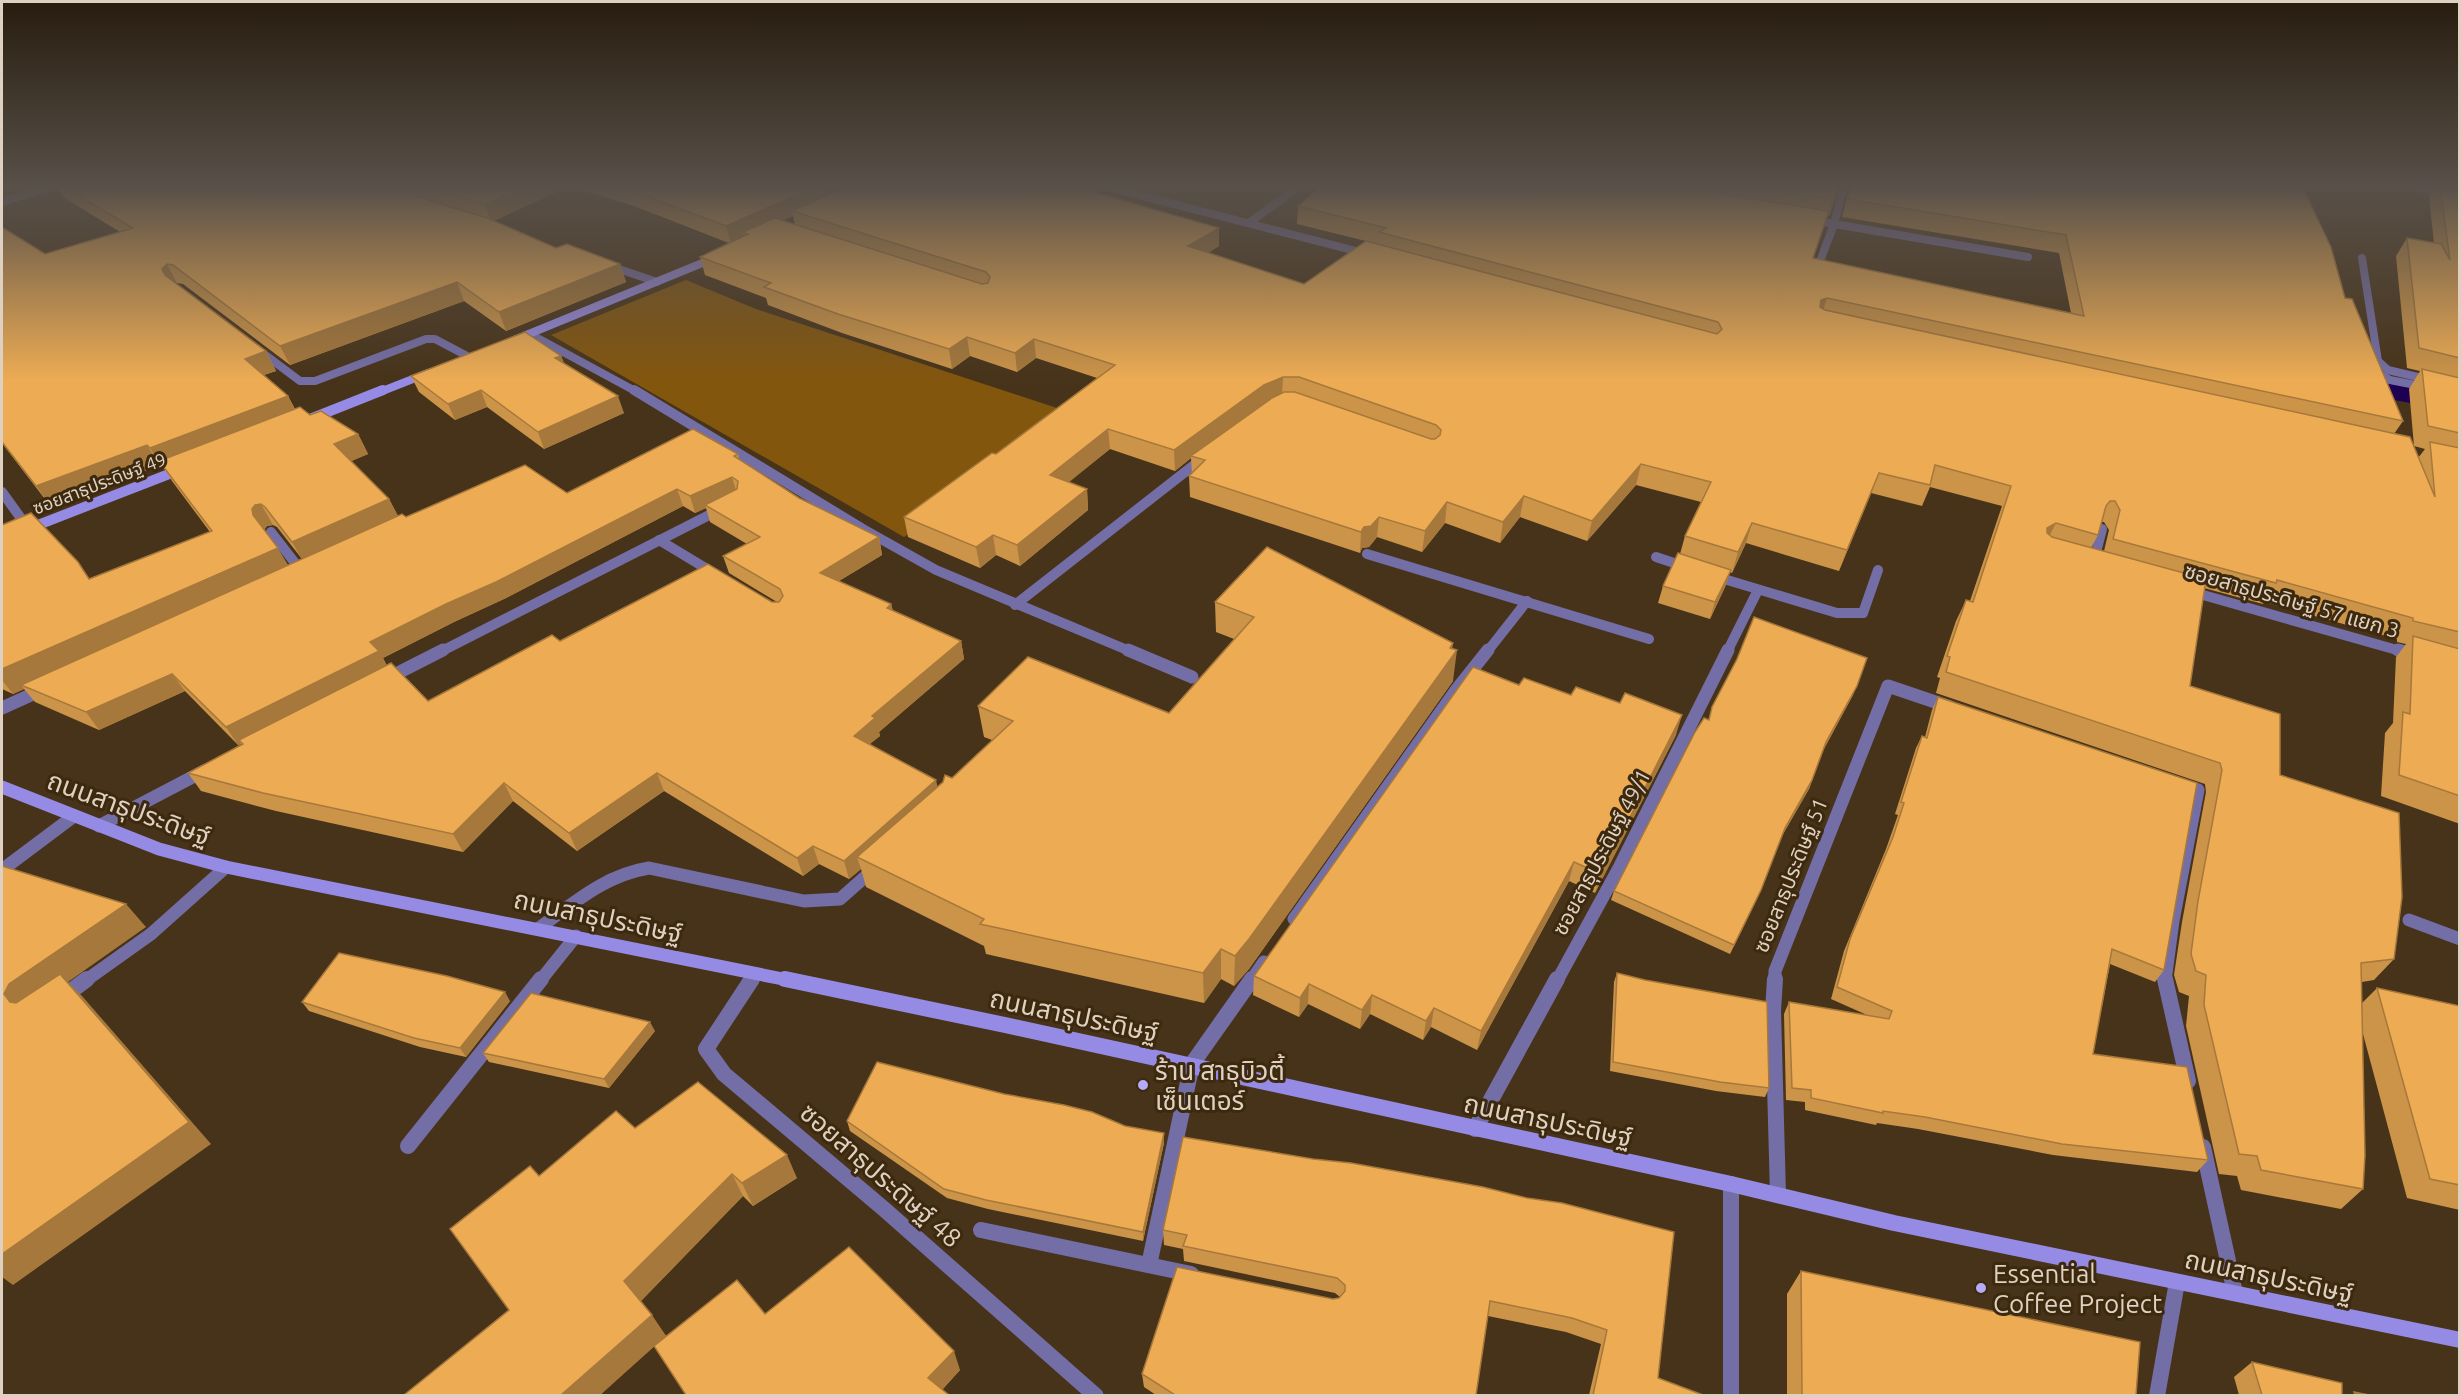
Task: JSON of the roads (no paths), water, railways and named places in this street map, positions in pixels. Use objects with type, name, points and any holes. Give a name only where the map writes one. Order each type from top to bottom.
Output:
[{"type":"main road","points":[[500,346],[729,252]]},
{"type":"main road","points":[[458,362],[479,353]]},
{"type":"main road","points":[[304,422],[436,370]]},
{"type":"main road","name":"ซอยสาธุประดิษฐ์ 49","points":[[2,539],[193,464]]},
{"type":"main road","name":"ถนนสาธุประดิษฐ์","points":[[2,787],[159,849],[226,867],[539,928],[1192,1064],[1475,1130],[1731,1184],[1894,1223],[2460,1340]]},
{"type":"street","points":[[1359,251],[1377,256]]},
{"type":"street","points":[[1819,264],[1824,251]]},
{"type":"street","points":[[1994,251],[2028,257]]},
{"type":"street","points":[[2362,258],[2378,361],[2388,370],[2460,387]]},
{"type":"street","points":[[601,263],[657,282]]},
{"type":"street","points":[[530,334],[650,399],[863,529],[925,564],[1015,605],[1192,677]]},
{"type":"street","points":[[244,339],[300,381],[306,382],[315,381],[426,339],[435,339],[469,357]]},
{"type":"street","points":[[2369,361],[2375,374],[2385,378],[2460,394]]},
{"type":"street","points":[[1015,605],[1213,451]]},
{"type":"street","points":[[2,492],[28,528]]},
{"type":"street","points":[[375,685],[736,501]]},
{"type":"street","points":[[2093,565],[2102,529]]},
{"type":"street","points":[[271,532],[302,572]]},
{"type":"street","points":[[658,540],[730,583]]},
{"type":"street","points":[[1367,555],[1649,639]]},
{"type":"street","points":[[1656,557],[1838,613],[1863,613],[1878,570]]},
{"type":"street","name":"ซอยสาธุประดิษฐ์ 57 แยก 3","points":[[2183,589],[2425,657]]},
{"type":"street","name":"ซอยสาธุประดิษฐ์ 49/1","points":[[1475,1130],[1620,866],[1758,590]]},
{"type":"street","points":[[1287,930],[1457,689],[1527,601]]},
{"type":"street","points":[[2,708],[55,684]]},
{"type":"street","name":"ซอยสาธุประดิษฐ์ 51","points":[[1778,1195],[1773,1011],[1775,971],[1888,686],[1965,712]]},
{"type":"street","points":[[99,825],[213,767]]},
{"type":"street","points":[[2176,782],[2198,790],[2165,981],[2192,1097]]},
{"type":"street","points":[[2,870],[74,816]]},
{"type":"street","points":[[539,928],[615,876],[635,869],[649,868],[804,900],[821,900],[840,899],[883,860]]},
{"type":"street","points":[[47,1008],[151,934],[226,867]]},
{"type":"street","points":[[2409,920],[2460,939]]},
{"type":"street","points":[[408,1146],[576,936]]},
{"type":"street","points":[[1149,1265],[1192,1064],[1273,949]]},
{"type":"street","name":"ซอยสาธุประดิษฐ์ 48","points":[[756,974],[706,1049],[724,1074],[884,1209],[1096,1395]]},
{"type":"street","points":[[2199,1132],[2235,1293]]},
{"type":"street","points":[[1731,1184],[1731,1395]]},
{"type":"street","points":[[981,1230],[1207,1277]]},
{"type":"street","points":[[2157,1395],[2177,1282]]},
{"type":"waterway","points":[[2329,379],[2460,402]]},
{"type":"place","name":"ร้าน สาธุบิวตี้ เซ็นเตอร์","points":[[1143,1085]]},
{"type":"place","name":"Essential Coffee Project","points":[[1981,1288]]}]
